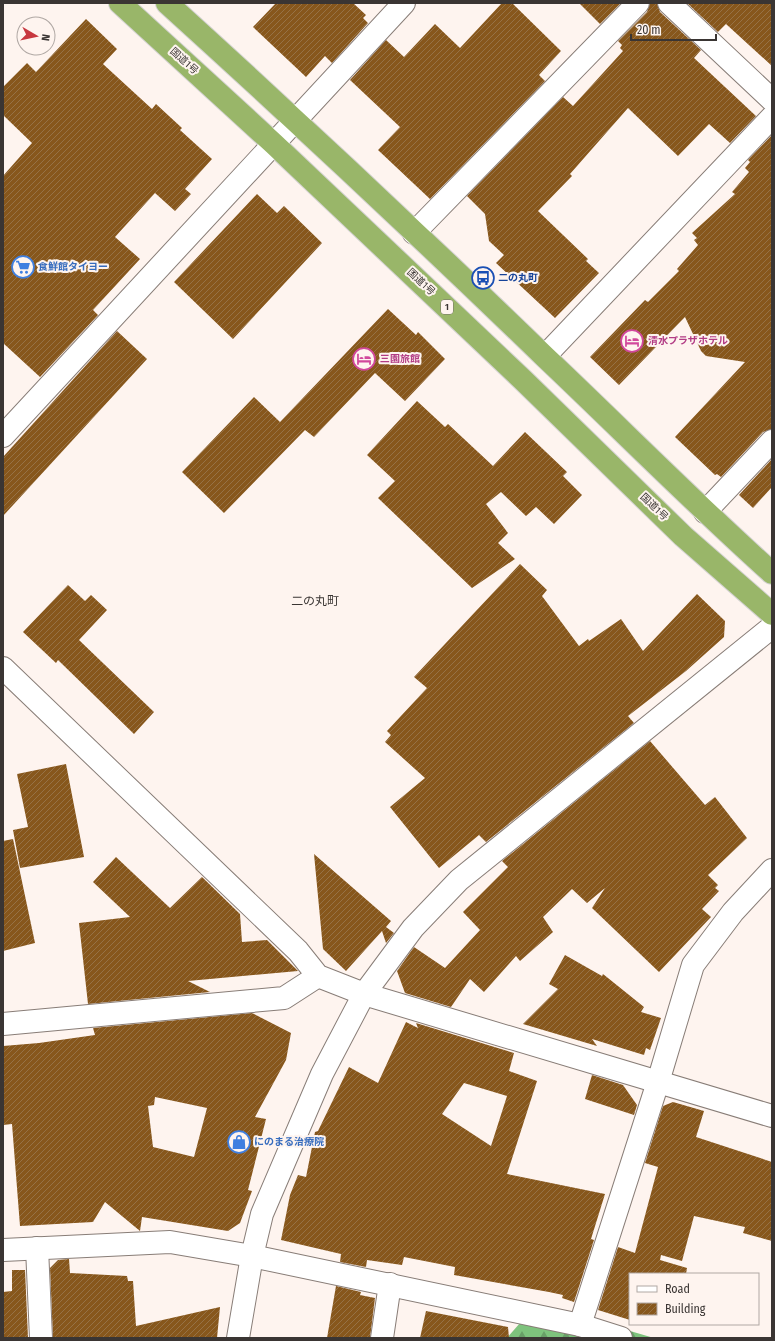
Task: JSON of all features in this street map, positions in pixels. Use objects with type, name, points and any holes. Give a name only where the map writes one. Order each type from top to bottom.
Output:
[{"type":"highway","name":"国道1号","points":[[120,3],[274,144],[523,380],[684,536],[772,614]]},
{"type":"highway","points":[[167,3],[296,120],[545,356],[704,512],[772,572]]},
{"type":"street","points":[[3,436],[404,3]]},
{"type":"street","points":[[414,233],[638,3]]},
{"type":"street","points":[[669,3],[772,100]]},
{"type":"street","points":[[545,356],[772,117]]},
{"type":"street","points":[[704,512],[772,441]]},
{"type":"street","points":[[238,1338],[252,1256],[262,1214],[322,1074],[364,994],[413,928],[459,880],[772,627]]},
{"type":"street","points":[[3,668],[298,951],[318,976],[364,994],[772,1116]]},
{"type":"street","points":[[580,1325],[658,1082],[693,965],[733,912],[772,870]]},
{"type":"street","points":[[3,1024],[284,998],[318,976]]},
{"type":"street","points":[[3,1250],[170,1242],[252,1256],[390,1284],[580,1325],[621,1338]]},
{"type":"street","points":[[37,1248],[41,1338]]},
{"type":"street","points":[[382,1338],[390,1284]]},
{"type":"green space","points":[[527,1315],[596,1321],[654,1338],[507,1338]]},
{"type":"building","points":[[276,3],[353,3],[366,15],[363,18],[368,23],[332,63],[325,56],[306,77],[253,27]]},
{"type":"building","points":[[502,3],[512,3],[561,51],[539,75],[545,81],[430,199],[378,150],[400,127],[350,80],[386,40],[404,57],[435,24],[460,48]]},
{"type":"building","points":[[579,3],[621,3],[600,24]]},
{"type":"building","points":[[650,3],[657,3],[660,12],[701,50],[694,58],[756,116],[730,143],[709,124],[678,156],[628,108],[570,174],[572,176],[538,211],[588,259],[586,261],[599,273],[555,318],[496,263],[504,255],[489,241],[485,214],[467,196],[563,97],[573,106],[623,51],[620,48],[622,45],[618,41],[647,12]]},
{"type":"building","points":[[687,3],[772,3],[772,66],[726,24],[718,32]]},
{"type":"building","points":[[86,19],[117,49],[103,64],[152,109],[156,104],[182,128],[180,130],[212,159],[185,189],[191,194],[175,211],[155,193],[115,237],[140,259],[93,310],[98,315],[40,377],[3,343],[3,176],[32,143],[3,115],[3,87],[27,63],[36,72],[51,56],[56,56],[56,51]]},
{"type":"building","points":[[772,135],[772,429],[763,432],[721,477],[717,474],[715,475],[675,437],[745,362],[706,356],[701,351],[685,317],[619,385],[590,357],[645,300],[648,302],[679,271],[677,269],[698,245],[694,240],[697,238],[692,233],[735,194],[732,192],[749,172],[745,168],[750,162],[748,160]]},
{"type":"building","points":[[257,194],[277,213],[284,206],[322,243],[233,339],[174,282]]},
{"type":"building","points":[[388,309],[416,335],[418,332],[445,359],[405,401],[375,373],[314,437],[305,430],[224,513],[182,472],[254,397],[280,422]]},
{"type":"building","points":[[117,331],[147,359],[3,516],[3,457]]},
{"type":"building","points":[[417,401],[445,427],[448,424],[493,466],[525,432],[567,472],[563,476],[582,495],[554,524],[536,507],[526,516],[501,492],[486,504],[508,533],[498,543],[515,559],[472,588],[378,498],[395,481],[367,455]]},
{"type":"building","points":[[772,459],[772,487],[753,508],[739,495]]},
{"type":"building","points":[[520,564],[547,590],[542,596],[579,646],[588,639],[589,641],[621,619],[643,651],[697,594],[725,621],[724,637],[686,671],[628,716],[634,723],[486,842],[479,835],[439,868],[390,807],[425,778],[385,742],[391,735],[387,731],[427,688],[414,677]]},
{"type":"building","points":[[68,585],[85,601],[91,595],[107,610],[79,640],[154,712],[134,734],[58,660],[56,663],[23,632]]},
{"type":"building","points":[[650,741],[705,805],[715,797],[747,838],[708,875],[718,885],[715,888],[719,891],[702,909],[711,917],[659,972],[592,908],[605,888],[587,903],[572,889],[543,917],[553,932],[520,961],[516,956],[484,992],[470,979],[451,1007],[405,993],[397,971],[414,947],[445,968],[480,930],[463,912],[508,867],[502,861]]},
{"type":"building","points":[[66,764],[84,857],[20,868],[13,830],[28,827],[17,774]]},
{"type":"building","points":[[13,839],[35,943],[3,951],[3,841]]},
{"type":"building","points":[[314,854],[391,921],[386,927],[394,933],[386,943],[382,931],[346,971],[323,949]]},
{"type":"building","points":[[116,857],[170,908],[202,877],[240,914],[242,942],[267,940],[298,971],[188,981],[210,992],[88,1004],[79,923],[130,917],[93,882]]},
{"type":"building","points":[[565,955],[602,976],[603,974],[644,1007],[641,1012],[661,1018],[650,1050],[646,1048],[644,1055],[592,1039],[597,1046],[523,1024],[558,989],[549,984]]},
{"type":"building","points":[[252,1013],[291,1033],[286,1060],[255,1117],[266,1119],[248,1190],[252,1191],[240,1223],[228,1231],[142,1217],[140,1231],[105,1202],[93,1222],[20,1226],[12,1124],[3,1125],[3,1046],[39,1043],[95,1035],[93,1028]],"holes":[[[155,1097],[207,1108],[194,1157],[153,1147],[148,1106],[154,1105]]]},
{"type":"building","points":[[406,1022],[418,1028],[416,1023],[514,1053],[509,1071],[537,1081],[507,1174],[605,1194],[591,1239],[594,1240],[574,1302],[562,1298],[563,1295],[454,1275],[455,1267],[404,1257],[402,1265],[367,1260],[366,1267],[340,1262],[341,1254],[281,1240],[290,1195],[298,1175],[306,1177],[315,1132],[318,1131],[349,1067],[378,1083]],"holes":[[[464,1083],[507,1096],[491,1146],[442,1114]]]},
{"type":"building","points":[[592,1075],[623,1085],[637,1105],[634,1115],[585,1099]]},
{"type":"building","points":[[673,1102],[704,1111],[696,1137],[772,1162],[772,1241],[743,1233],[745,1227],[694,1216],[682,1261],[661,1255],[660,1260],[687,1268],[686,1273],[629,1273],[629,1320],[598,1310],[618,1247],[635,1253],[658,1167],[645,1163],[663,1106]]},
{"type":"building","points":[[69,1259],[70,1273],[127,1276],[128,1281],[133,1281],[136,1326],[220,1307],[217,1338],[53,1338],[50,1268],[58,1260]]},
{"type":"building","points":[[12,1270],[25,1270],[28,1338],[3,1338],[3,1292],[12,1291]]},
{"type":"building","points":[[336,1286],[361,1292],[360,1295],[375,1298],[370,1338],[327,1338]]},
{"type":"building","points":[[426,1311],[508,1327],[509,1338],[420,1338]]},
{"type":"place","name":"食鮮館タイヨー","points":[[23,267]]},
{"type":"place","name":"二の丸町","points":[[483,278]]},
{"type":"place","name":"清水プラザホテル","points":[[632,341]]},
{"type":"place","name":"三園旅館","points":[[364,359]]},
{"type":"place","name":"にのまる治療院","points":[[239,1142]]},
{"type":"district","name":"二の丸町","points":[[315,601]]}]
